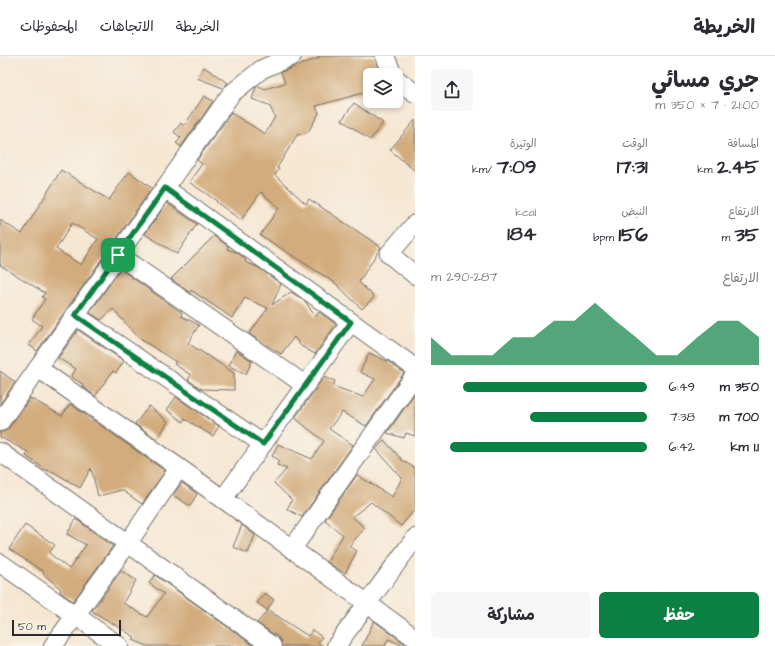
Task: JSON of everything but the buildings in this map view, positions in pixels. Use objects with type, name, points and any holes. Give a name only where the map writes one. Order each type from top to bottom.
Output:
[{"type":"street","points":[[0,422],[231,94],[262,69],[292,56]]},
{"type":"street","points":[[385,56],[389,68]]},
{"type":"street","points":[[403,84],[415,93]]},
{"type":"street","points":[[165,188],[415,368]]},
{"type":"street","points":[[415,224],[389,254],[415,275]]},
{"type":"street","points":[[118,255],[305,386]]},
{"type":"street","points":[[75,315],[263,444]]},
{"type":"street","points":[[223,499],[351,322]]},
{"type":"street","points":[[38,368],[223,499],[415,638]]},
{"type":"street","points":[[292,549],[415,375]]},
{"type":"street","points":[[0,452],[272,646]]},
{"type":"street","points":[[53,646],[128,543],[179,468]]},
{"type":"street","points":[[336,646],[415,538]]},
{"type":"street","points":[[2,568],[75,615],[119,646]]},
{"type":"route","points":[[165,188],[351,322],[263,444],[75,315],[118,255],[165,188]]}]
